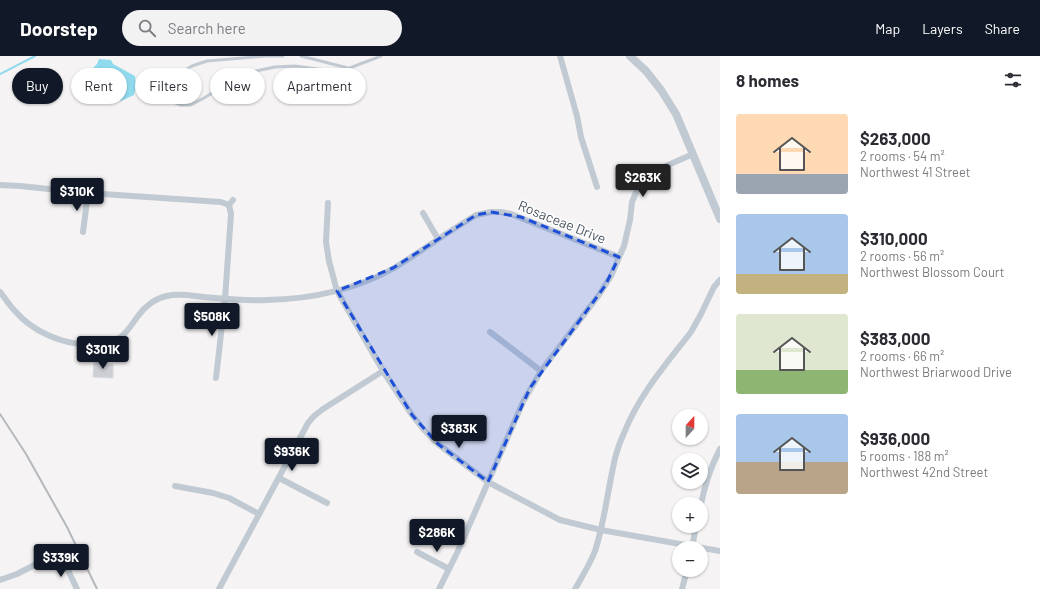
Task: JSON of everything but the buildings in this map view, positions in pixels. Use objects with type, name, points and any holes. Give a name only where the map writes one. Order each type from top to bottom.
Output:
[{"type":"street","points":[[560,56],[577,116],[581,137],[597,187]]},
{"type":"street","points":[[630,56],[646,71],[661,90],[676,114],[720,219]]},
{"type":"street","points":[[439,589],[530,388],[611,276],[628,234],[632,202],[637,190],[650,174],[693,154]]},
{"type":"street","points":[[0,185],[231,203],[225,299],[216,378]]},
{"type":"street","points":[[83,232],[88,193]]},
{"type":"street","points":[[328,203],[326,242],[328,261],[336,291],[383,371],[412,415],[438,444],[488,482],[560,520],[601,530],[672,543]]},
{"type":"street","name":"Rosaceae Drive","points":[[0,292],[15,312],[26,322],[40,331],[53,338],[66,342],[98,345],[120,338],[133,325],[138,316],[147,306],[166,296],[184,295],[225,299],[265,300],[289,299],[336,291],[374,278],[410,258],[476,215],[492,212],[511,214],[521,217],[619,257]]},
{"type":"street","points":[[423,214],[438,239]]},
{"type":"street","points":[[575,589],[594,552],[601,530],[613,466],[631,417],[648,387],[691,332],[714,287],[720,280]]},
{"type":"street","points":[[490,332],[542,371]]},
{"type":"street","points":[[219,589],[308,423],[314,416],[383,371]]},
{"type":"street","points":[[703,497],[711,468],[720,449]]},
{"type":"street","points":[[279,478],[327,503]]},
{"type":"street","points":[[175,486],[225,497],[258,514]]},
{"type":"street","points":[[708,549],[720,551]]},
{"type":"street","points":[[417,552],[449,569]]},
{"type":"street","points":[[0,580],[18,574],[48,558],[56,557],[64,562],[77,589]]},
{"type":"street","points":[[682,589],[685,577]]},
{"type":"lane","points":[[273,68],[256,72],[235,80],[191,105],[180,105],[171,101],[166,93],[168,83],[173,77],[192,66],[207,61],[283,56]]},
{"type":"lane","points":[[302,56],[348,68],[381,56]]},
{"type":"lane","points":[[275,68],[295,66],[310,68]]},
{"type":"highlighted area","points":[[491,212],[521,217],[619,257],[605,286],[530,388],[488,482],[438,444],[412,415],[337,291],[393,268],[476,215]]},
{"type":"water","points":[[99,59],[111,60],[113,64],[120,68],[93,68]]},
{"type":"water","points":[[127,72],[135,76],[134,95],[127,98]]},
{"type":"waterway","points":[[0,74],[35,56]]},
{"type":"railway","points":[[0,414],[26,454],[67,527],[97,589]]}]
